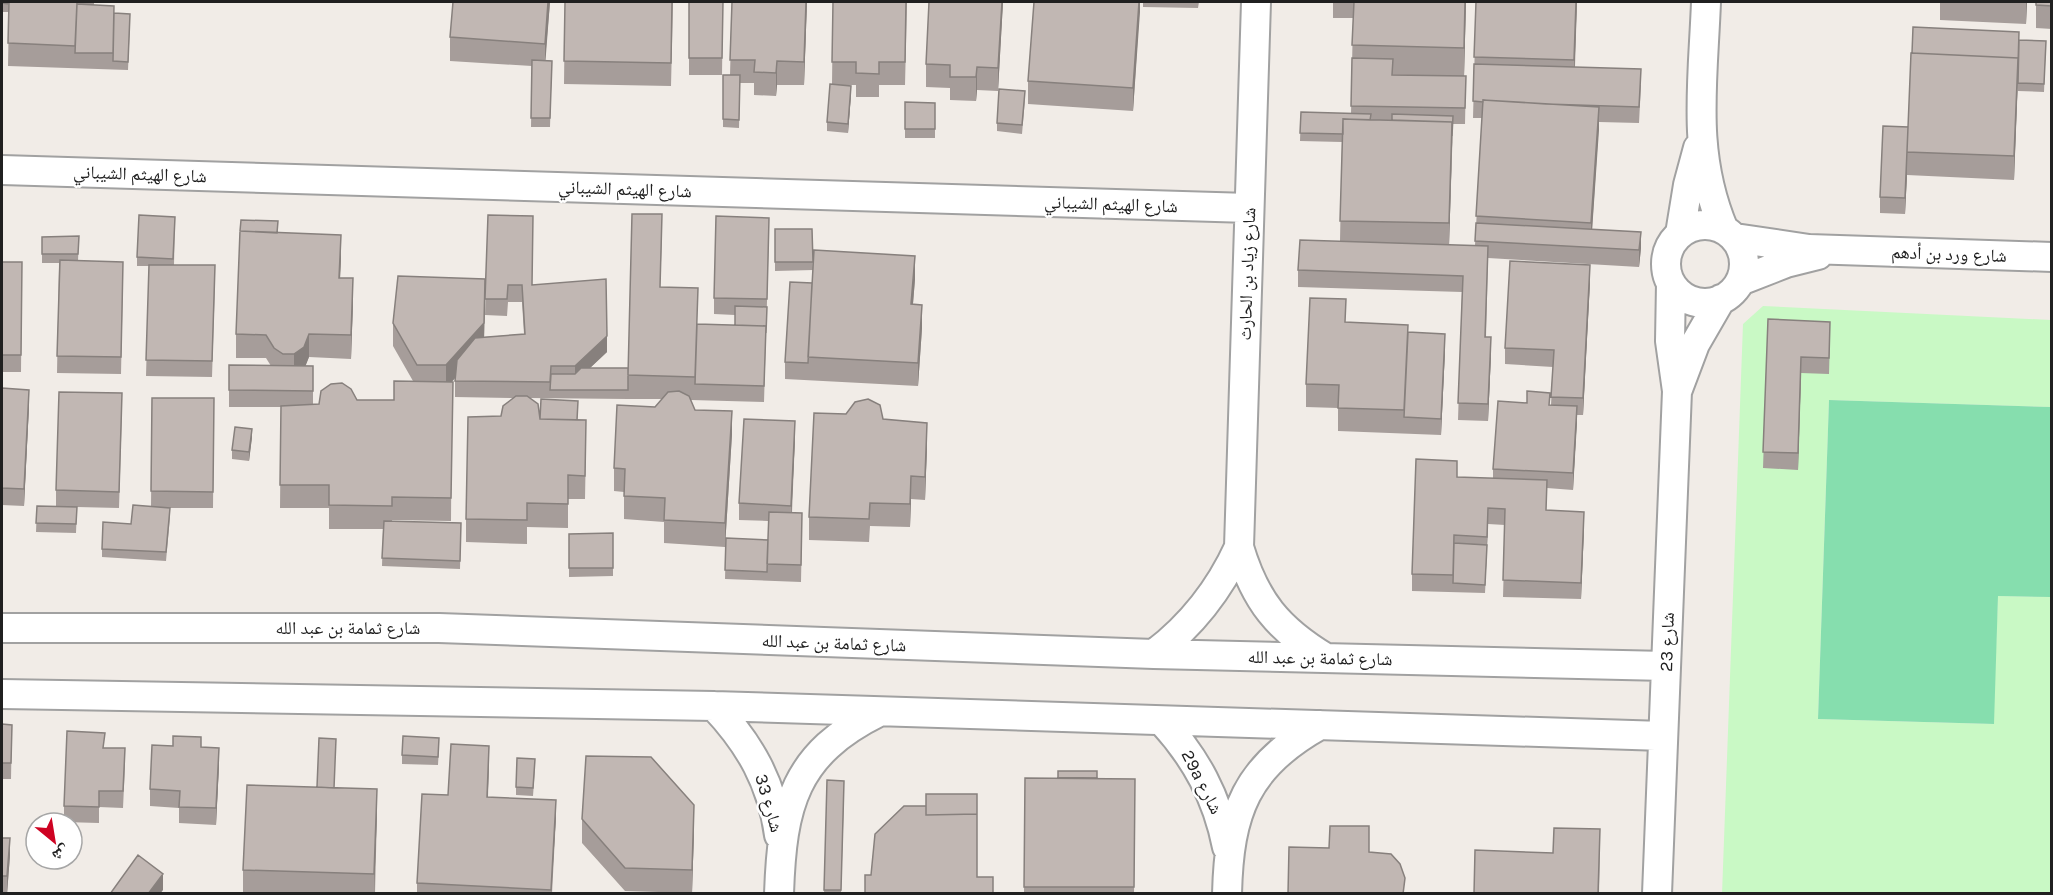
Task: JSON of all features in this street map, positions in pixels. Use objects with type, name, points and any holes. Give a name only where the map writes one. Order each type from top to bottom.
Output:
[{"type":"street","name":"شارع زياد بن الحارث","points":[[1256,2],[1239,547],[1247,575],[1273,616],[1301,643],[1326,658]]},
{"type":"street","points":[[1701,138],[1688,185],[1680,234],[1666,257],[1666,271],[1671,283],[1680,294],[1693,301],[1707,303],[1731,290],[1743,259],[1707,185],[1701,138],[1706,2]]},
{"type":"street","name":"شارع الهيثم الشيباني","points":[[2,170],[1249,208]]},
{"type":"street","points":[[1680,234],[1694,226],[1709,225],[1729,234]]},
{"type":"street","name":"شارع ورد بن أدهم","points":[[1729,234],[1809,249],[2052,257]]},
{"type":"street","name":"شارع ورد بن أدهم","points":[[1731,290],[1786,263],[1847,250]]},
{"type":"street","name":"شارع 23","points":[[1657,894],[1677,391],[1670,341],[1671,283]]},
{"type":"street","name":"شارع 23","points":[[1677,391],[1695,344],[1731,290]]},
{"type":"street","name":"شارع زياد بن الحارث","points":[[1154,654],[1176,638],[1213,596],[1239,547]]},
{"type":"street","name":"شارع ثمامة بن عبد الله","points":[[2,628],[439,628],[1154,654],[1666,666]]},
{"type":"street","points":[[2,694],[714,706],[1663,736]]},
{"type":"street","name":"شارع 33","points":[[714,706],[753,754],[767,782],[776,812],[780,843],[779,894]]},
{"type":"street","name":"شارع 33","points":[[780,843],[786,814],[796,788],[811,763],[839,736],[880,711]]},
{"type":"street","name":"29a شارع","points":[[1162,721],[1182,743],[1212,794],[1228,852]]},
{"type":"street","name":"29a شارع","points":[[1227,894],[1228,852],[1233,825],[1243,799],[1257,776],[1275,756],[1296,739],[1320,726]]},
{"type":"green space","points":[[1763,306],[2051,320],[2051,407],[1829,400],[1818,719],[1993,724],[1998,596],[2051,597],[2051,893],[1722,894],[1743,324]]},
{"type":"green space","points":[[1829,400],[2051,407],[2051,597],[1998,596],[1994,724],[1818,719]]},
{"type":"building","points":[[9,2],[77,2],[75,46],[8,43]]},
{"type":"building","points":[[453,2],[548,2],[545,44],[450,37]]},
{"type":"building","points":[[565,2],[672,2],[671,63],[564,61]]},
{"type":"building","points":[[689,2],[723,2],[722,58],[689,58]]},
{"type":"building","points":[[732,2],[806,2],[804,62],[777,61],[776,73],[754,72],[755,60],[730,60]]},
{"type":"building","points":[[833,2],[906,2],[905,62],[879,62],[879,74],[856,73],[856,62],[832,62]]},
{"type":"building","points":[[929,2],[1002,2],[998,68],[977,67],[976,77],[950,77],[950,65],[926,64]]},
{"type":"building","points":[[1034,2],[1139,2],[1133,88],[1028,81]]},
{"type":"building","points":[[1354,2],[1465,2],[1464,48],[1352,45]]},
{"type":"building","points":[[1476,2],[1576,2],[1574,60],[1474,57]]},
{"type":"building","points":[[2036,2],[2052,2],[2052,6],[2036,5]]},
{"type":"building","points":[[77,4],[114,6],[113,53],[75,53]]},
{"type":"building","points":[[114,13],[130,14],[128,62],[113,61]]},
{"type":"building","points":[[1913,27],[2019,32],[2018,65],[2018,58],[1912,53]]},
{"type":"building","points":[[2019,40],[2046,41],[2044,84],[2018,83]]},
{"type":"building","points":[[1911,53],[2018,58],[2014,156],[1907,152]]},
{"type":"building","points":[[1352,58],[1393,59],[1392,75],[1466,76],[1465,108],[1351,106]]},
{"type":"building","points":[[532,60],[552,61],[550,118],[531,118]]},
{"type":"building","points":[[1474,64],[1641,69],[1639,107],[1473,101]]},
{"type":"building","points":[[723,75],[740,75],[739,120],[723,119]]},
{"type":"building","points":[[830,84],[851,86],[848,124],[827,122]]},
{"type":"building","points":[[999,89],[1025,91],[1022,125],[997,123]]},
{"type":"building","points":[[1483,100],[1599,107],[1591,223],[1476,216]]},
{"type":"building","points":[[905,102],[935,103],[935,129],[905,129]]},
{"type":"building","points":[[1301,112],[1371,114],[1370,120],[1343,119],[1343,134],[1300,133]]},
{"type":"building","points":[[1392,114],[1453,116],[1452,136],[1452,122],[1392,120]]},
{"type":"building","points":[[1343,119],[1452,122],[1449,223],[1340,221]]},
{"type":"building","points":[[1883,126],[1908,127],[1905,198],[1880,197]]},
{"type":"building","points":[[632,214],[662,214],[660,287],[698,288],[695,377],[628,375]]},
{"type":"building","points":[[139,215],[175,217],[173,259],[137,257]]},
{"type":"building","points":[[488,215],[533,216],[532,285],[606,279],[607,336],[575,366],[551,366],[550,382],[455,381],[457,360],[475,338],[525,334],[522,285],[508,285],[507,299],[485,299]]},
{"type":"building","points":[[716,216],[769,218],[767,299],[714,298]]},
{"type":"building","points":[[241,220],[278,221],[277,233],[240,231]]},
{"type":"building","points":[[1476,223],[1641,232],[1639,250],[1475,241]]},
{"type":"building","points":[[775,229],[812,229],[813,262],[775,262]]},
{"type":"building","points":[[240,231],[341,235],[339,278],[353,278],[351,335],[309,334],[304,347],[294,354],[283,354],[274,348],[266,335],[236,334]]},
{"type":"building","points":[[79,236],[78,254],[42,254],[42,237]]},
{"type":"building","points":[[1300,240],[1488,246],[1485,337],[1491,337],[1488,404],[1458,403],[1463,276],[1298,270]]},
{"type":"building","points":[[814,250],[915,256],[911,304],[922,305],[918,363],[808,357]]},
{"type":"building","points":[[60,260],[123,262],[121,357],[57,356]]},
{"type":"building","points":[[1510,261],[1590,265],[1583,398],[1551,397],[1554,350],[1505,348]]},
{"type":"building","points":[[2,262],[22,262],[21,355],[2,355]]},
{"type":"building","points":[[149,265],[215,265],[212,361],[146,360]]},
{"type":"building","points":[[398,276],[485,279],[484,323],[446,365],[417,365],[393,323]]},
{"type":"building","points":[[790,282],[812,283],[808,363],[785,362]]},
{"type":"building","points":[[1310,298],[1346,299],[1345,322],[1408,325],[1404,410],[1338,408],[1339,385],[1306,384]]},
{"type":"building","points":[[735,306],[767,307],[766,333],[766,326],[735,325]]},
{"type":"building","points":[[1768,319],[1830,322],[1829,358],[1801,357],[1798,453],[1763,452]]},
{"type":"building","points":[[697,324],[766,326],[764,386],[695,384]]},
{"type":"building","points":[[1408,332],[1445,334],[1441,419],[1404,417]]},
{"type":"building","points":[[229,365],[313,366],[313,391],[229,390]]},
{"type":"building","points":[[581,368],[628,368],[628,390],[550,390],[551,374],[575,374]]},
{"type":"building","points":[[394,381],[453,382],[451,498],[392,497],[392,506],[329,505],[329,485],[280,485],[281,406],[319,404],[321,391],[331,384],[342,383],[351,389],[357,400],[394,400]]},
{"type":"building","points":[[2,388],[29,390],[24,489],[2,488]]},
{"type":"building","points":[[679,391],[689,396],[695,410],[732,411],[725,523],[664,520],[665,498],[624,496],[625,469],[614,468],[617,405],[655,407],[668,392]]},
{"type":"building","points":[[1527,391],[1550,393],[1549,405],[1577,406],[1573,473],[1493,469],[1498,401],[1527,403]]},
{"type":"building","points":[[59,392],[122,393],[119,492],[56,490]]},
{"type":"building","points":[[516,396],[527,396],[538,404],[540,419],[586,420],[585,476],[568,475],[568,504],[527,503],[527,520],[466,519],[468,417],[501,416],[503,406]]},
{"type":"building","points":[[152,398],[214,398],[213,492],[151,491]]},
{"type":"building","points":[[541,399],[578,401],[577,420],[540,419]]},
{"type":"building","points":[[868,399],[880,405],[883,419],[927,423],[925,477],[911,476],[910,504],[870,503],[869,519],[809,517],[814,413],[846,414],[855,402]]},
{"type":"building","points":[[744,419],[795,421],[791,506],[739,503]]},
{"type":"building","points":[[235,427],[252,429],[249,452],[232,450]]},
{"type":"building","points":[[1416,459],[1457,461],[1457,477],[1547,480],[1546,510],[1584,512],[1581,583],[1503,580],[1505,509],[1488,508],[1487,537],[1454,535],[1453,575],[1412,574]]},
{"type":"building","points":[[133,505],[170,508],[166,552],[102,549],[103,522],[131,524]]},
{"type":"building","points":[[37,506],[77,507],[76,524],[36,523]]},
{"type":"building","points":[[769,512],[802,513],[801,565],[767,564]]},
{"type":"building","points":[[384,521],[461,523],[460,561],[382,558]]},
{"type":"building","points":[[613,533],[613,568],[569,568],[569,534]]},
{"type":"building","points":[[726,538],[768,540],[767,572],[725,570]]},
{"type":"building","points":[[1454,543],[1487,545],[1485,585],[1453,583]]},
{"type":"building","points":[[2,724],[12,725],[11,763],[2,763]]},
{"type":"building","points":[[67,731],[105,733],[103,748],[125,748],[123,791],[99,791],[99,807],[64,806]]},
{"type":"building","points":[[173,736],[201,737],[201,747],[219,748],[216,808],[179,807],[180,791],[150,789],[152,745],[173,746]]},
{"type":"building","points":[[403,736],[439,738],[438,757],[402,755]]},
{"type":"building","points":[[319,738],[336,739],[334,788],[317,787]]},
{"type":"building","points":[[451,744],[489,746],[487,797],[556,800],[551,890],[417,883],[422,794],[448,795]]},
{"type":"building","points":[[586,756],[651,757],[694,805],[692,870],[625,868],[582,819]]},
{"type":"building","points":[[517,758],[535,759],[533,788],[516,787]]},
{"type":"building","points":[[1058,771],[1097,771],[1097,778],[1058,778]]},
{"type":"building","points":[[1025,778],[1135,779],[1134,887],[1024,887]]},
{"type":"building","points":[[827,780],[844,781],[841,890],[824,890]]},
{"type":"building","points":[[247,785],[377,789],[374,874],[243,870]]},
{"type":"building","points":[[926,794],[977,794],[977,814],[926,815]]},
{"type":"building","points":[[904,806],[926,806],[926,815],[977,814],[977,877],[993,877],[993,894],[865,894],[865,875],[871,875],[875,834]]},
{"type":"building","points":[[1330,826],[1369,826],[1369,852],[1391,854],[1400,864],[1405,878],[1403,894],[1288,894],[1289,847],[1329,848]]},
{"type":"building","points":[[1554,828],[1600,829],[1598,894],[1474,894],[1475,850],[1553,853]]},
{"type":"building","points":[[2,838],[10,838],[7,876],[2,876]]},
{"type":"building","points":[[138,855],[163,874],[148,894],[110,894]]}]
